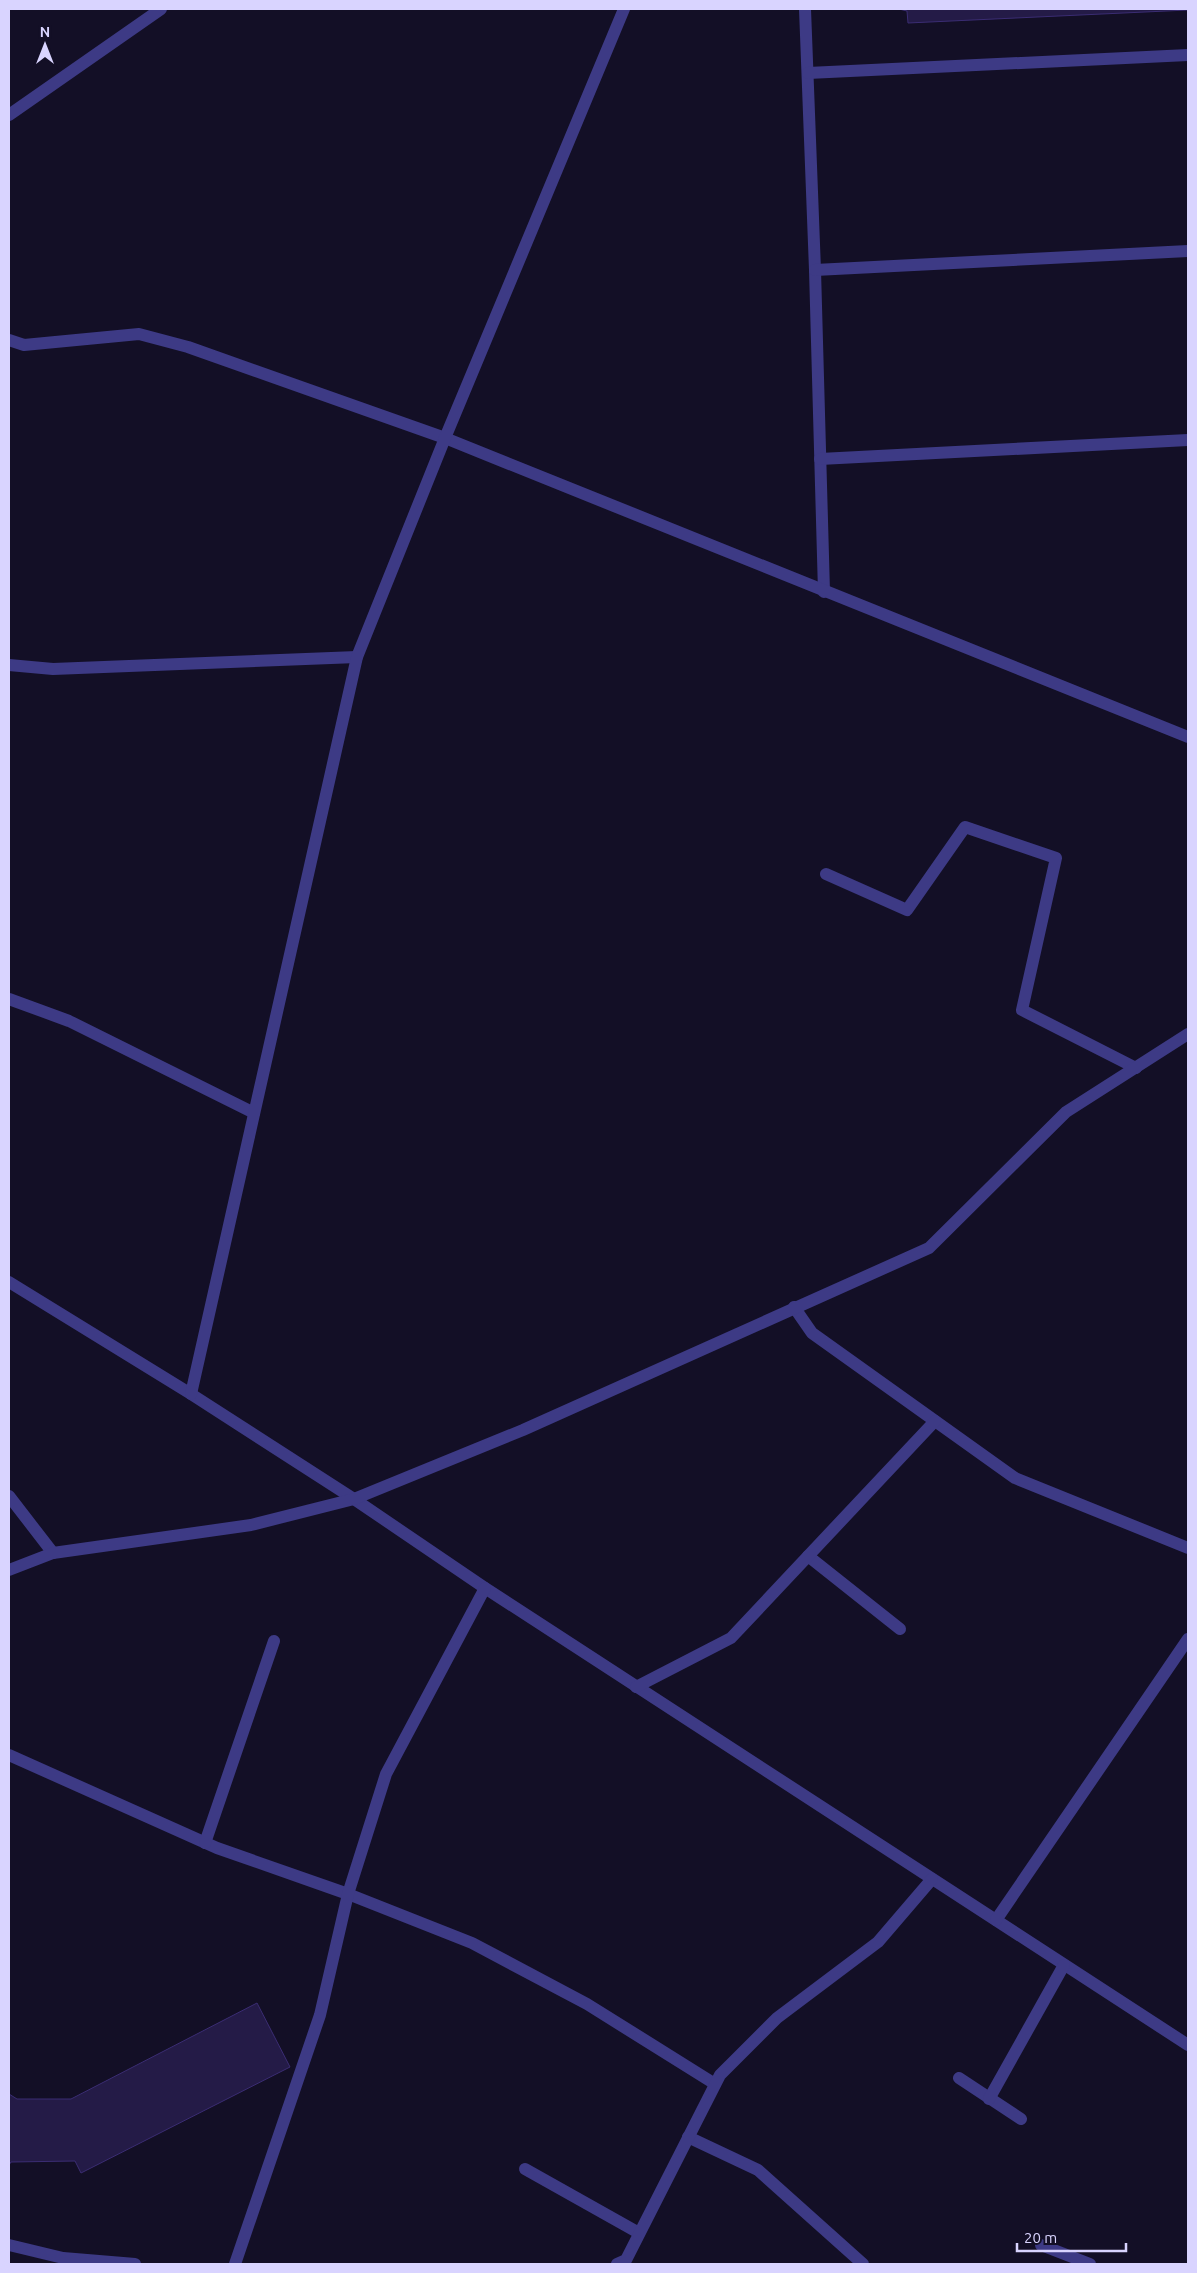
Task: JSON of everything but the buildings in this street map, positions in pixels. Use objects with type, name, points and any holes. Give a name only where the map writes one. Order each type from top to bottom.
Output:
[{"type":"street","points":[[9,115],[161,9]]},
{"type":"street","points":[[191,1394],[357,657],[445,438],[624,9]]},
{"type":"street","points":[[805,9],[824,592]]},
{"type":"street","points":[[808,73],[1188,55]]},
{"type":"street","points":[[815,270],[1188,251]]},
{"type":"street","points":[[9,340],[24,345],[139,334],[188,347],[445,438],[1188,737]]},
{"type":"street","points":[[820,459],[1188,440]]},
{"type":"street","points":[[9,665],[53,669],[357,657]]},
{"type":"street","points":[[826,874],[907,910],[965,827],[1056,858],[1022,1010],[1136,1068]]},
{"type":"street","points":[[9,999],[69,1020],[254,1113]]},
{"type":"street","points":[[9,1570],[53,1553],[251,1525],[354,1499],[523,1430],[929,1248],[1066,1112],[1188,1034]]},
{"type":"street","points":[[9,1282],[191,1394],[354,1499],[484,1588],[1188,2045]]},
{"type":"street","points":[[794,1307],[812,1333],[1015,1478],[1188,1548]]},
{"type":"street","points":[[636,1687],[731,1638],[935,1421]]},
{"type":"street","points":[[9,1496],[53,1553]]},
{"type":"street","points":[[808,1556],[900,1629]]},
{"type":"street","points":[[235,2264],[320,2015],[348,1894],[386,1774],[484,1588]]},
{"type":"street","points":[[996,1920],[1188,1639]]},
{"type":"street","points":[[204,1842],[274,1641]]},
{"type":"street","points":[[9,1755],[204,1842],[348,1894],[472,1943],[587,2004],[715,2084]]},
{"type":"street","points":[[625,2263],[720,2075],[777,2018],[878,1942],[932,1879]]},
{"type":"street","points":[[989,2098],[1064,1965]]},
{"type":"street","points":[[959,2078],[1021,2119]]},
{"type":"street","points":[[688,2137],[758,2170],[863,2264]]},
{"type":"street","points":[[525,2169],[639,2233]]},
{"type":"street","points":[[9,2245],[63,2258],[135,2264]]},
{"type":"street","points":[[1041,2245],[1090,2264]]}]
